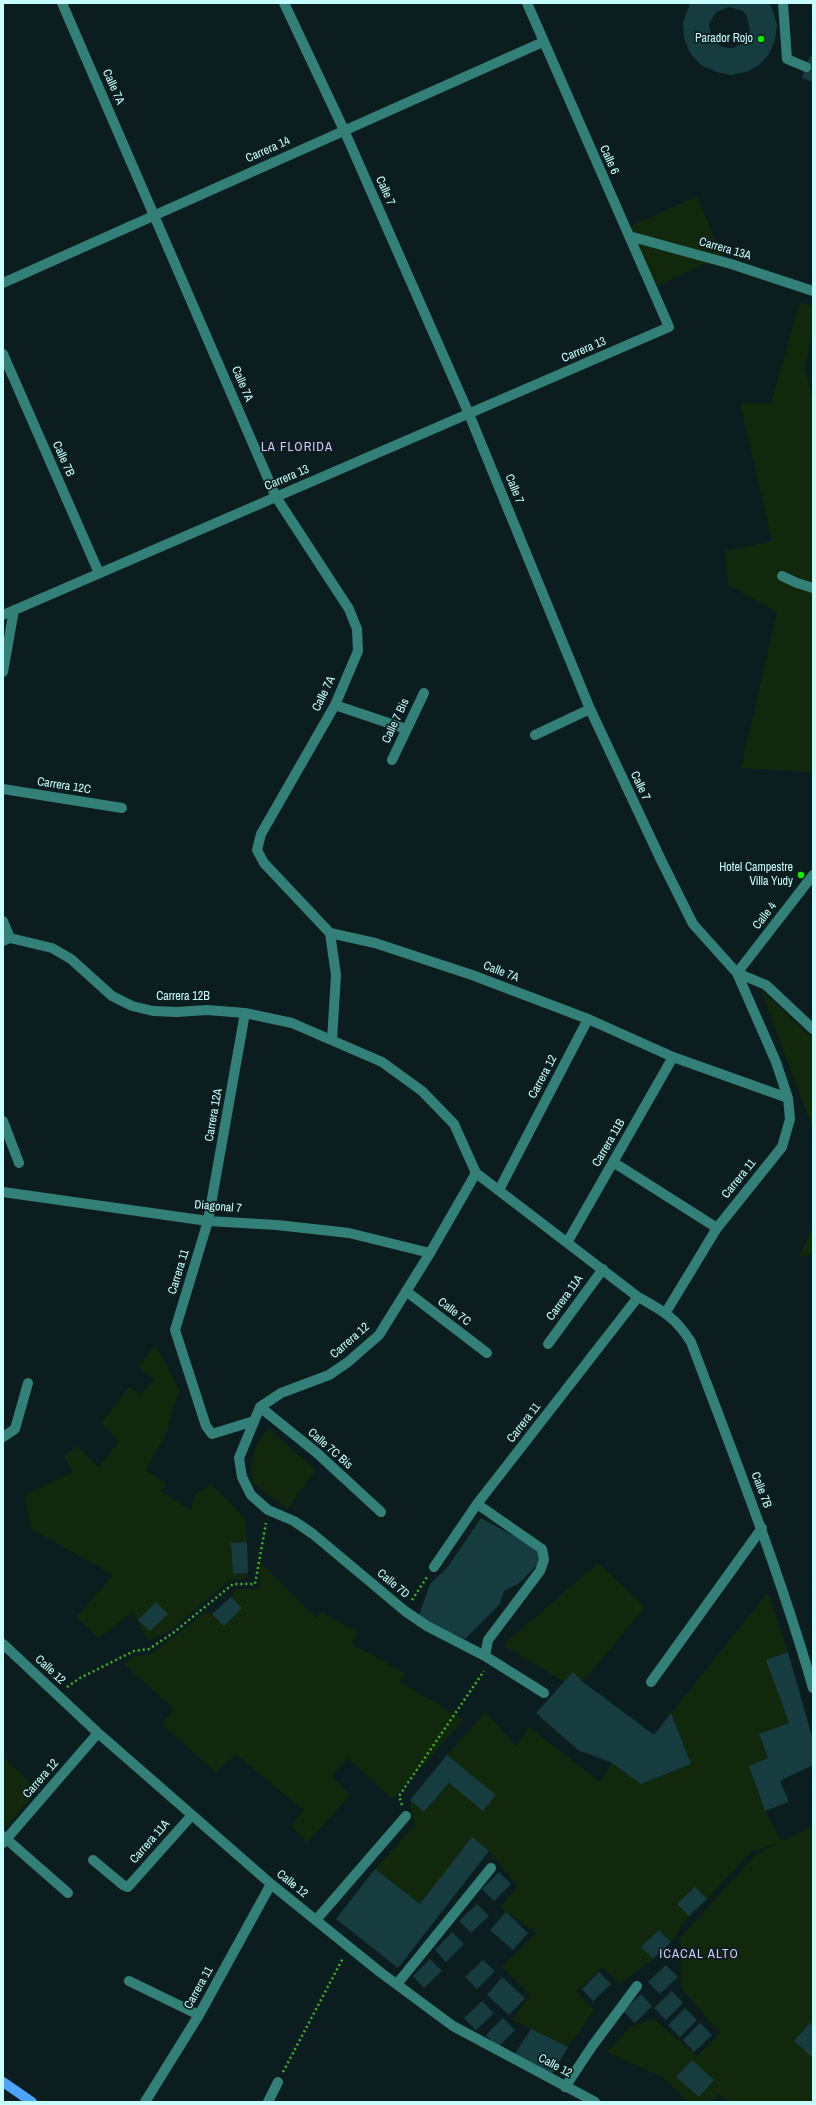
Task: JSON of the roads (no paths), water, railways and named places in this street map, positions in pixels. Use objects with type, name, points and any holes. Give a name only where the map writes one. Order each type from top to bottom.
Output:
[{"type":"main road","points":[[3,2082],[29,2101]]},
{"type":"street","name":"Calle 7A","points":[[62,3],[276,497],[349,609],[357,629],[358,651],[335,705],[261,834],[257,850],[264,862],[330,933],[376,943],[472,975],[588,1019],[673,1057],[788,1098]]},
{"type":"street","name":"Calle 7","points":[[284,3],[344,130],[469,414],[590,709],[661,860],[693,924],[737,973]]},
{"type":"street","name":"Calle 6","points":[[527,3],[669,327]]},
{"type":"street","points":[[784,3],[787,60],[806,67]]},
{"type":"street","name":"Carrera 14","points":[[3,283],[543,42]]},
{"type":"street","name":"Carrera 13A","points":[[629,236],[731,264],[813,291]]},
{"type":"street","name":"Carrera 13","points":[[3,615],[669,327]]},
{"type":"street","name":"Calle 7B","points":[[3,354],[98,574]]},
{"type":"street","points":[[782,576],[813,588]]},
{"type":"street","points":[[3,672],[14,610]]},
{"type":"street","name":"Calle 7 Bis","points":[[392,760],[424,693]]},
{"type":"street","points":[[335,705],[406,729]]},
{"type":"street","points":[[535,735],[590,709]]},
{"type":"street","name":"Carrera 12C","points":[[3,789],[122,808]]},
{"type":"street","name":"Calle 4","points":[[737,973],[813,875]]},
{"type":"street","points":[[3,921],[7,940]]},
{"type":"street","points":[[330,933],[336,975],[332,1040]]},
{"type":"street","name":"Carrera 12B","points":[[7,940],[52,948],[71,959],[112,996],[132,1006],[153,1011],[177,1012],[207,1010],[245,1014],[292,1024],[382,1062],[422,1091],[454,1124],[476,1173]]},
{"type":"street","points":[[737,973],[766,985],[813,1029]]},
{"type":"street","name":"Carrera 11","points":[[666,1312],[717,1228],[782,1147],[790,1119],[788,1098],[776,1062],[737,973]]},
{"type":"street","name":"Carrera 12A","points":[[208,1221],[245,1014]]},
{"type":"street","name":"Carrera 12","points":[[498,1190],[588,1019]]},
{"type":"street","name":"Carrera 11B","points":[[568,1242],[673,1057]]},
{"type":"street","points":[[3,1120],[19,1163]]},
{"type":"street","points":[[613,1162],[717,1228]]},
{"type":"street","name":"Calle 7B","points":[[476,1173],[603,1268],[638,1297],[666,1312],[680,1325],[691,1342],[762,1528],[798,1635],[813,1688]]},
{"type":"street","name":"Carrera 12","points":[[260,1407],[281,1393],[329,1375],[348,1362],[379,1335],[430,1253],[476,1173]]},
{"type":"street","name":"Diagonal 7","points":[[3,1192],[208,1221],[277,1225],[349,1233],[430,1253]]},
{"type":"street","name":"Carrera 11","points":[[208,1221],[175,1330],[206,1426],[212,1434],[254,1420]]},
{"type":"street","name":"Carrera 11A","points":[[548,1344],[603,1268]]},
{"type":"street","name":"Calle 7C","points":[[406,1292],[487,1353]]},
{"type":"street","name":"Carrera 11","points":[[434,1567],[477,1504],[638,1297]]},
{"type":"street","points":[[3,1437],[16,1428],[28,1383]]},
{"type":"street","points":[[254,1420],[260,1407]]},
{"type":"street","name":"Calle 7C Bis","points":[[260,1407],[317,1453],[381,1512]]},
{"type":"street","name":"Calle 7D","points":[[254,1420],[239,1458],[242,1477],[251,1495],[268,1510],[294,1521],[313,1534],[405,1611],[427,1626],[488,1658],[544,1693]]},
{"type":"street","points":[[477,1504],[542,1549],[544,1560],[540,1571],[488,1640],[488,1658]]},
{"type":"street","points":[[651,1682],[762,1528]]},
{"type":"street","name":"Calle 12","points":[[3,1644],[98,1733],[271,1884],[397,1984],[453,2026],[595,2102]]},
{"type":"street","name":"Carrera 12","points":[[4,1839],[98,1733]]},
{"type":"street","name":"Carrera 11A","points":[[93,1860],[123,1885],[128,1887],[192,1814]]},
{"type":"street","points":[[316,1920],[406,1816]]},
{"type":"street","points":[[4,1839],[68,1893]]},
{"type":"street","points":[[397,1984],[492,1868]]},
{"type":"street","name":"Carrera 11","points":[[145,2102],[199,2015],[271,1884]]},
{"type":"street","points":[[129,1981],[199,2015]]},
{"type":"street","points":[[565,2087],[592,2045],[637,1986]]},
{"type":"street","points":[[268,2102],[278,2082]]},
{"type":"place","name":"Parador Rojo","points":[[761,39]]},
{"type":"place","name":"Hotel Campestre Villa Yudy","points":[[801,875]]},
{"type":"district","name":"LA FLORIDA","points":[[297,448]]},
{"type":"district","name":"ICACAL ALTO","points":[[699,1955]]}]
